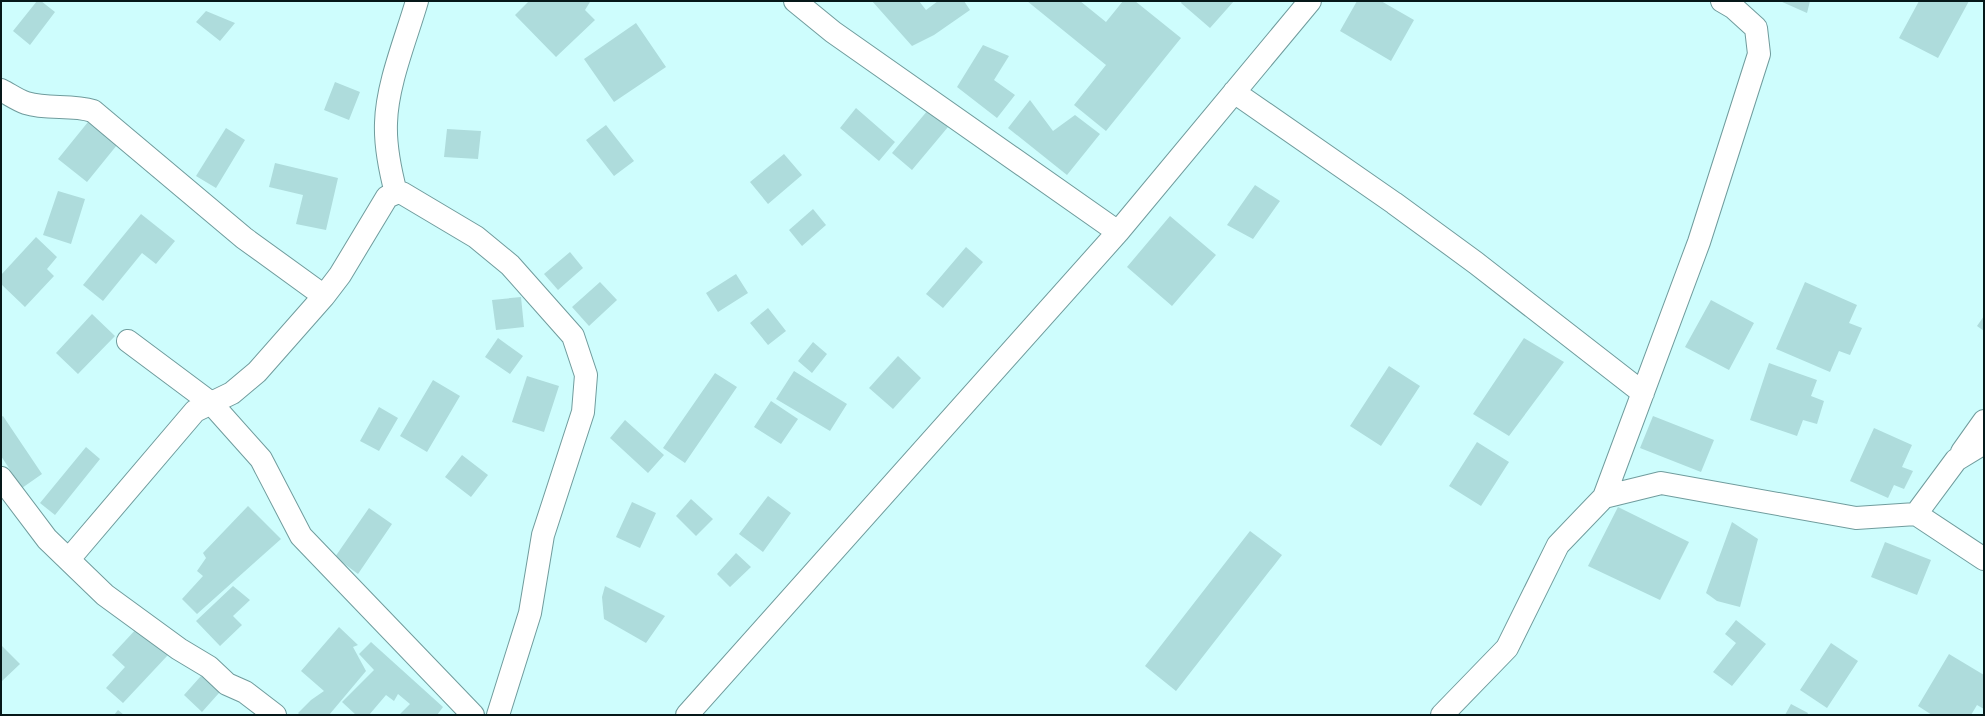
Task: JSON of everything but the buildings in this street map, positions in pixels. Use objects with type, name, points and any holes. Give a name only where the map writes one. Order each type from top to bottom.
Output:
[{"type":"street","points":[[396,193],[386,153],[386,122],[391,89],[417,1]]},
{"type":"street","points":[[795,1],[833,32],[1118,232]]},
{"type":"street","points":[[686,715],[1118,232],[1310,1]]},
{"type":"street","points":[[1442,715],[1507,648],[1558,545],[1604,497],[1699,242],[1759,54],[1756,28],[1734,8],[1722,1]]},
{"type":"street","points":[[1,90],[26,103],[62,108],[79,106],[93,111],[244,238],[324,296]]},
{"type":"street","points":[[1234,92],[1394,203],[1476,263],[1643,393]]},
{"type":"street","points":[[69,559],[195,411],[232,393],[257,372],[324,296],[340,275],[387,197],[396,193],[402,194],[476,237],[510,265],[574,336],[586,375],[583,412],[543,535],[530,613],[498,715]]},
{"type":"street","points":[[128,340],[212,403],[261,459],[301,536],[473,715]]},
{"type":"street","points":[[1916,514],[1984,421]]},
{"type":"street","points":[[1956,460],[1984,443]]},
{"type":"street","points":[[1,478],[47,539],[105,594],[179,649],[209,667],[227,684],[245,692],[275,715]]},
{"type":"street","points":[[1604,497],[1660,483],[1856,518],[1916,514],[1984,560]]}]
